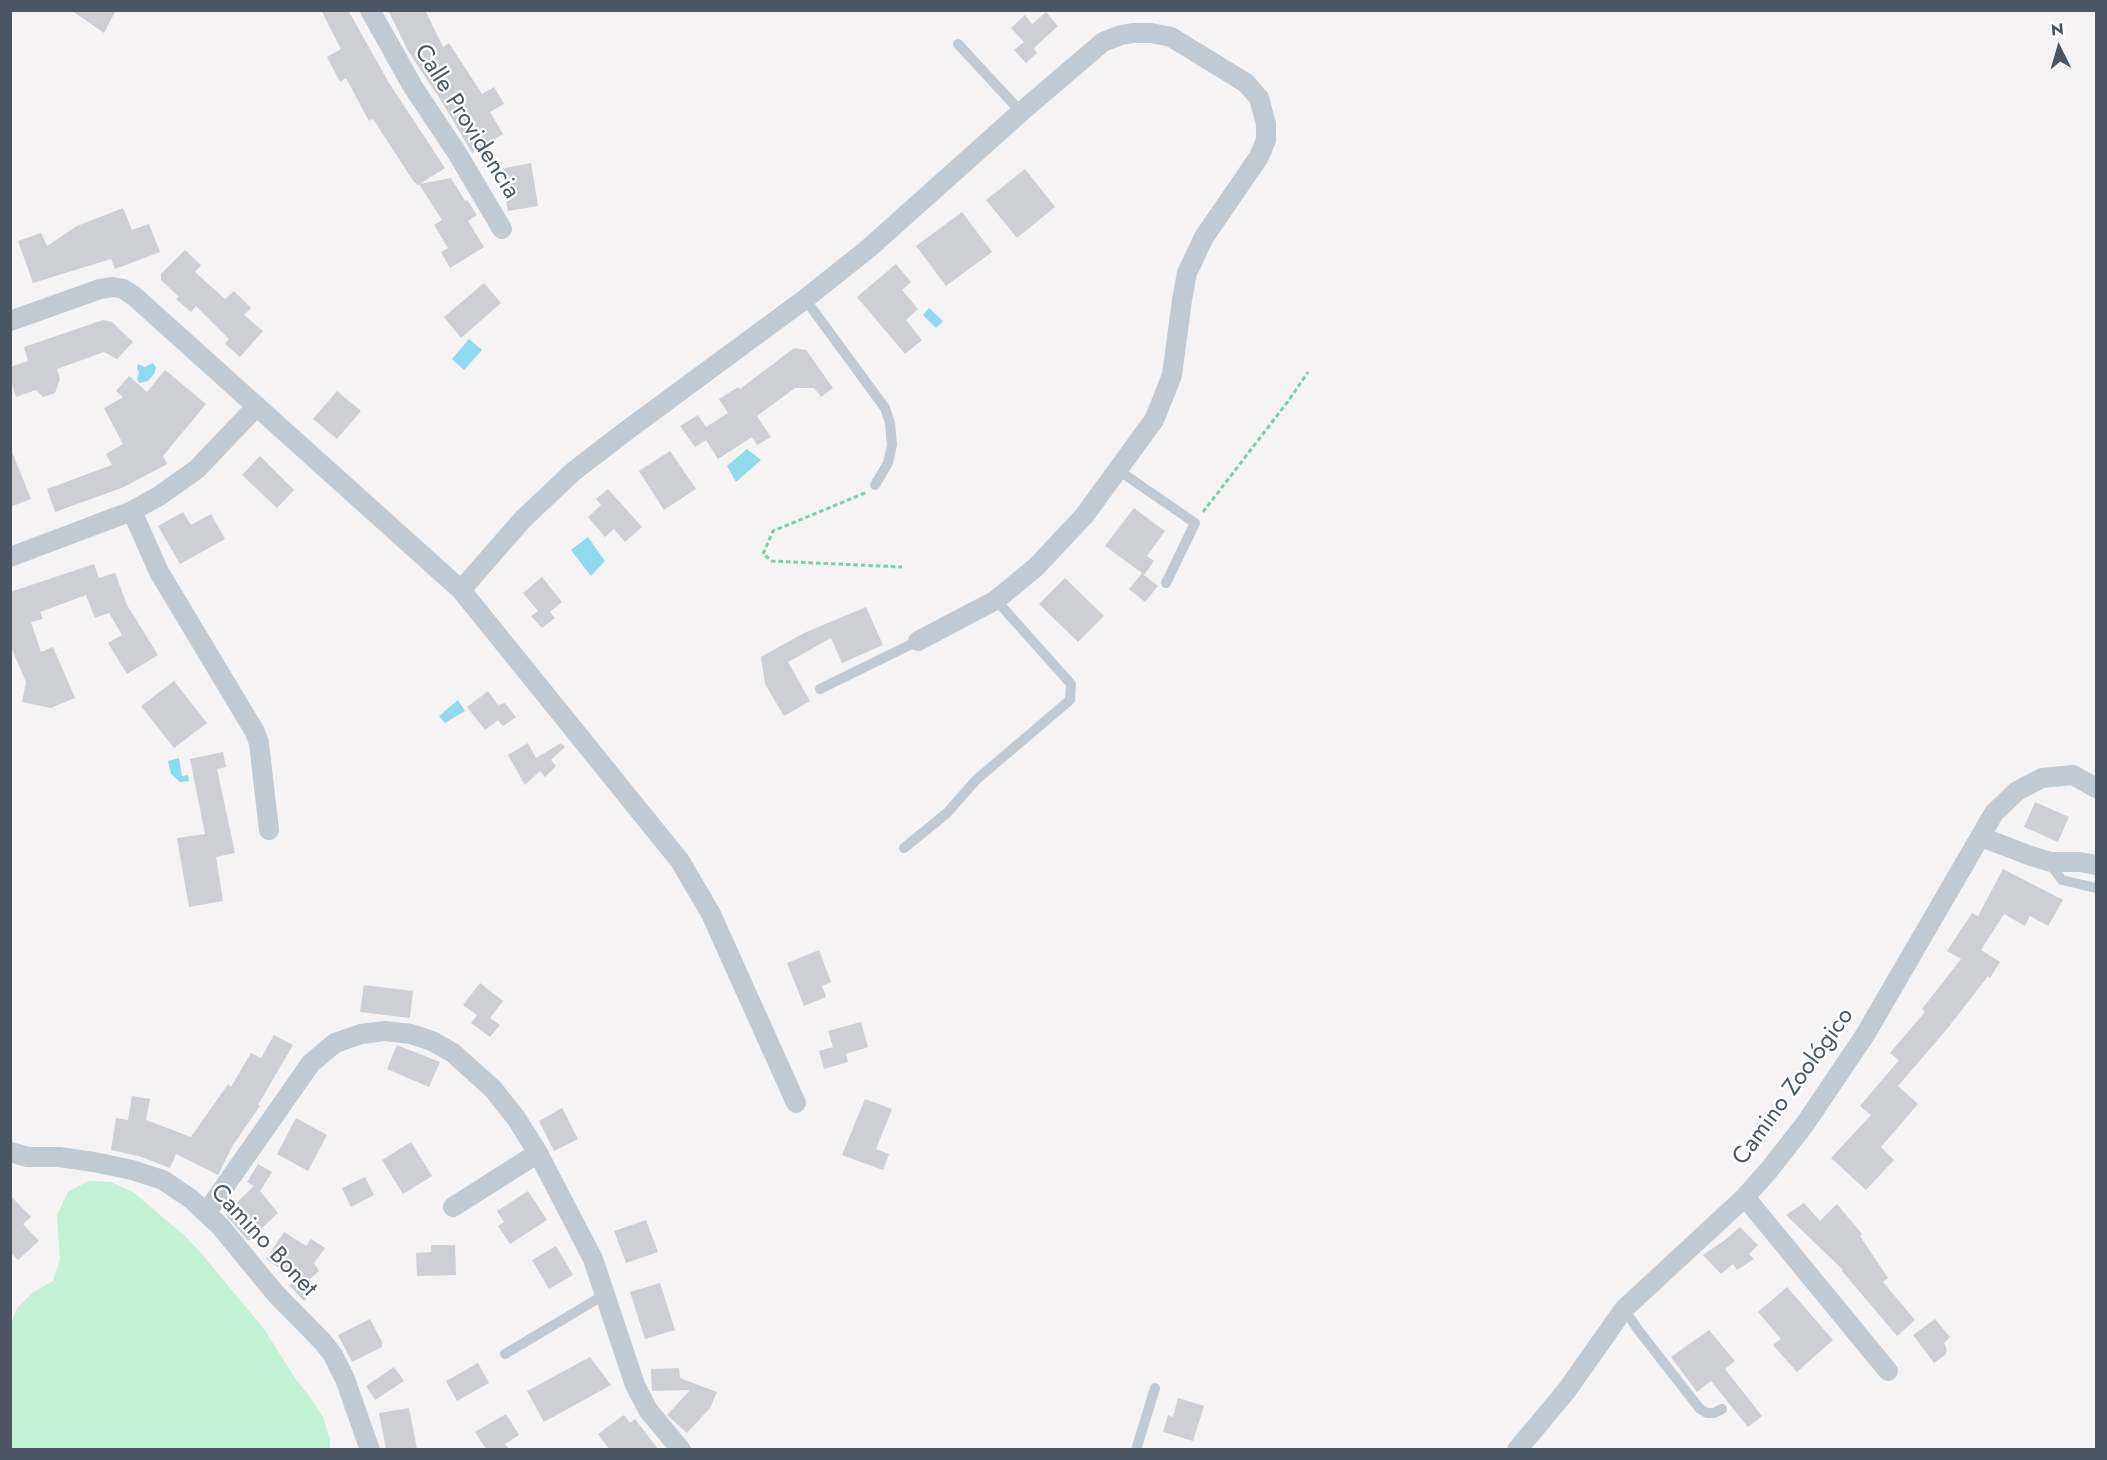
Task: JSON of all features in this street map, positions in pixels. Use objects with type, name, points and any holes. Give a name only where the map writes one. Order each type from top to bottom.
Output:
[{"type":"street","name":"Calle Providencia","points":[[370,10],[413,87],[457,153],[502,229]]},
{"type":"street","points":[[461,590],[523,519],[574,471],[805,299],[869,248],[1103,42],[1121,35],[1151,33],[1171,38],[1246,82],[1258,98],[1264,112],[1266,140],[1259,157],[1204,237],[1187,273],[1172,375],[1154,420],[1084,516],[1036,567],[996,600],[918,641]]},
{"type":"street","points":[[10,321],[100,289],[113,287],[123,289],[134,296],[461,590],[680,861],[711,914],[796,1103]]},
{"type":"street","points":[[10,556],[132,511],[178,485],[197,469],[256,406]]},
{"type":"street","points":[[132,511],[159,572],[255,732],[259,744],[269,830]]},
{"type":"street","name":"Camino Zoológico","points":[[1517,1449],[1567,1390],[1624,1309],[1745,1197],[1805,1124],[1865,1035],[1994,813],[2005,800],[2042,778],[2073,775],[2097,788]]},
{"type":"street","points":[[1981,837],[2051,862],[2080,862],[2097,865]]},
{"type":"street","points":[[206,1213],[311,1063],[335,1043],[361,1034],[385,1031],[411,1034],[432,1041],[453,1053],[493,1089],[516,1118],[538,1153],[593,1259],[635,1384],[648,1410],[681,1449]]},
{"type":"street","points":[[453,1207],[538,1153]]},
{"type":"street","points":[[10,1168],[19,1154]]},
{"type":"street","name":"Camino Bonet","points":[[19,1154],[94,1162],[163,1180],[206,1213],[220,1226],[275,1293],[333,1355],[345,1379],[370,1449]]},
{"type":"street","points":[[1745,1197],[1888,1371]]},
{"type":"lane","points":[[958,44],[1021,112]]},
{"type":"lane","points":[[805,299],[885,408],[890,423],[892,445],[888,463],[875,485]]},
{"type":"lane","points":[[1118,470],[1195,523],[1166,583]]},
{"type":"lane","points":[[904,848],[947,813],[976,780],[1070,700],[1071,684],[996,600]]},
{"type":"lane","points":[[820,689],[918,641]]},
{"type":"lane","points":[[2051,862],[2055,872],[2062,880],[2097,888]]},
{"type":"lane","points":[[505,1354],[604,1295]]},
{"type":"lane","points":[[1624,1309],[1700,1409],[1707,1413],[1714,1413],[1722,1409]]},
{"type":"lane","points":[[1136,1449],[1155,1388]]},
{"type":"path","points":[[1195,523],[1308,372]]},
{"type":"path","points":[[875,485],[869,491],[773,531],[763,554],[772,561],[902,567]]},
{"type":"green space","points":[[88,1181],[111,1182],[133,1192],[185,1236],[201,1253],[264,1329],[323,1417],[330,1439],[330,1449],[11,1449],[11,1324],[17,1308],[33,1292],[53,1281],[60,1259],[57,1215],[68,1192]]},
{"type":"water","points":[[929,308],[943,321],[936,328],[923,315]]},
{"type":"water","points":[[469,339],[482,350],[464,370],[452,359]]},
{"type":"water","points":[[153,363],[156,368],[154,374],[148,381],[139,383],[138,364],[145,367]]},
{"type":"water","points":[[747,449],[761,460],[736,482],[727,466]]},
{"type":"water","points":[[588,537],[605,561],[591,576],[571,550]]},
{"type":"water","points":[[458,700],[465,711],[445,723],[439,716]]},
{"type":"water","points":[[179,758],[182,776],[188,775],[189,781],[180,782],[171,774],[168,761]]},
{"type":"building","points":[[71,10],[116,10],[104,33]]},
{"type":"building","points":[[321,10],[348,10],[389,83],[445,168],[418,185],[414,182],[373,119],[369,121],[346,78],[340,82],[327,57],[341,49]]},
{"type":"building","points":[[388,10],[425,10],[443,47],[449,43],[482,94],[494,87],[504,104],[490,112],[503,134],[472,153],[408,51]]},
{"type":"building","points":[[1046,12],[1058,26],[1034,48],[1037,53],[1026,63],[1014,50],[1024,42],[1011,28],[1025,15],[1032,24]]},
{"type":"building","points":[[531,163],[538,206],[508,211],[500,169]]},
{"type":"building","points":[[1025,169],[1055,207],[1017,238],[986,200]]},
{"type":"building","points":[[451,178],[477,215],[468,221],[484,247],[450,268],[441,252],[448,248],[434,225],[442,220],[419,184]]},
{"type":"building","points":[[123,208],[132,230],[149,224],[160,252],[115,269],[111,259],[33,283],[18,241],[41,233],[47,246],[77,226]]},
{"type":"building","points":[[962,212],[992,252],[946,286],[916,246]]},
{"type":"building","points":[[185,250],[201,265],[195,272],[225,299],[234,291],[251,308],[244,315],[263,331],[240,357],[225,344],[229,339],[196,306],[191,312],[176,299],[179,297],[161,280],[161,274]]},
{"type":"building","points":[[896,264],[911,282],[902,290],[918,309],[906,320],[922,340],[905,354],[857,297]]},
{"type":"building","points":[[484,283],[501,303],[461,338],[444,317]]},
{"type":"building","points":[[103,320],[112,322],[133,342],[117,359],[104,352],[57,369],[60,379],[55,393],[43,397],[36,390],[16,397],[10,379],[10,367],[28,361],[24,347]]},
{"type":"building","points":[[794,348],[806,350],[833,388],[821,397],[814,388],[795,388],[757,416],[771,437],[757,445],[752,437],[718,459],[706,440],[695,447],[680,426],[698,415],[706,427],[728,413],[719,399],[738,387],[740,389]]},
{"type":"building","points":[[165,370],[206,404],[163,456],[167,464],[124,487],[55,512],[47,489],[112,465],[106,454],[123,444],[104,408],[123,397],[116,391],[129,376],[147,392]]},
{"type":"building","points":[[337,391],[361,411],[337,439],[313,419]]},
{"type":"building","points":[[10,447],[31,499],[10,507]]},
{"type":"building","points":[[670,451],[696,489],[664,510],[639,471]]},
{"type":"building","points":[[260,456],[294,490],[277,508],[242,475]]},
{"type":"building","points":[[608,489],[642,527],[625,542],[614,529],[605,537],[588,517],[601,505],[596,499]]},
{"type":"building","points":[[1134,508],[1165,531],[1147,556],[1154,561],[1144,575],[1158,586],[1145,602],[1129,589],[1142,573],[1105,546]]},
{"type":"building","points":[[183,512],[191,525],[211,514],[225,539],[180,564],[158,526]]},
{"type":"building","points":[[94,564],[99,578],[115,573],[127,605],[158,655],[127,674],[108,643],[122,635],[109,613],[95,618],[86,595],[40,612],[43,619],[31,622],[41,652],[53,647],[75,698],[51,708],[22,702],[26,682],[10,645],[10,592]]},
{"type":"building","points":[[542,577],[562,602],[550,612],[555,618],[542,628],[531,616],[538,611],[523,593]]},
{"type":"building","points":[[1065,578],[1104,616],[1078,642],[1039,604]]},
{"type":"building","points":[[866,607],[883,645],[842,663],[831,638],[788,662],[810,701],[784,716],[765,684],[761,657],[804,633]]},
{"type":"building","points":[[174,681],[207,723],[174,748],[141,706]]},
{"type":"building","points":[[488,691],[498,705],[505,703],[516,717],[503,726],[498,720],[485,730],[467,707]]},
{"type":"building","points":[[528,743],[536,758],[561,743],[565,747],[551,760],[556,766],[545,777],[540,771],[525,785],[508,755]]},
{"type":"building","points":[[223,752],[226,767],[217,769],[235,853],[216,857],[223,901],[189,907],[177,838],[205,834],[190,759]]},
{"type":"building","points":[[2035,802],[2069,817],[2058,842],[2024,827]]},
{"type":"building","points":[[2003,869],[2063,900],[2048,926],[2030,916],[2025,926],[2004,914],[1981,950],[2000,962],[1990,978],[1988,976],[1947,1029],[1898,1086],[1918,1104],[1881,1147],[1894,1160],[1866,1190],[1831,1158],[1871,1115],[1860,1106],[1899,1060],[1890,1053],[1925,1012],[1922,1009],[1961,959],[1947,951],[1972,913],[1978,916]]},
{"type":"building","points":[[819,950],[831,982],[822,986],[826,997],[804,1006],[787,963]]},
{"type":"building","points":[[480,983],[503,1001],[490,1018],[500,1025],[490,1037],[471,1023],[477,1015],[463,1005]]},
{"type":"building","points":[[364,985],[413,991],[410,1018],[360,1012]]},
{"type":"building","points":[[861,1022],[868,1047],[846,1054],[848,1062],[824,1069],[819,1051],[833,1047],[828,1031]]},
{"type":"building","points":[[274,1035],[293,1045],[258,1105],[260,1106],[233,1145],[218,1175],[176,1154],[170,1168],[139,1156],[111,1150],[116,1118],[128,1120],[132,1096],[150,1099],[146,1120],[191,1137],[228,1084],[231,1087],[251,1053],[261,1058]]},
{"type":"building","points":[[397,1045],[440,1062],[429,1087],[387,1069]]},
{"type":"building","points":[[865,1099],[892,1109],[876,1149],[889,1154],[883,1170],[842,1155]]},
{"type":"building","points":[[562,1108],[578,1139],[554,1151],[539,1121]]},
{"type":"building","points":[[296,1118],[327,1135],[308,1171],[277,1154]]},
{"type":"building","points":[[411,1142],[432,1176],[403,1194],[382,1160]]},
{"type":"building","points":[[258,1164],[272,1172],[260,1191],[278,1213],[248,1241],[225,1214],[254,1186],[247,1182]]},
{"type":"building","points":[[365,1177],[374,1195],[351,1207],[342,1188]]},
{"type":"building","points":[[528,1191],[547,1220],[510,1244],[498,1226],[504,1222],[497,1211]]},
{"type":"building","points":[[10,1195],[31,1217],[23,1224],[39,1241],[18,1260],[10,1252]]},
{"type":"building","points":[[1804,1203],[1820,1221],[1837,1204],[1862,1234],[1860,1236],[1888,1278],[1883,1282],[1915,1320],[1897,1336],[1843,1270],[1786,1215]]},
{"type":"building","points":[[646,1220],[658,1252],[626,1263],[614,1231]]},
{"type":"building","points":[[1740,1227],[1758,1245],[1749,1254],[1754,1259],[1737,1270],[1733,1264],[1721,1274],[1703,1255]]},
{"type":"building","points":[[284,1232],[306,1246],[311,1239],[325,1248],[314,1263],[319,1271],[309,1280],[317,1289],[304,1301],[289,1285],[295,1279],[266,1259]]},
{"type":"building","points":[[431,1245],[455,1245],[456,1275],[417,1276],[416,1253],[431,1252]]},
{"type":"building","points":[[556,1246],[573,1275],[549,1289],[532,1260]]},
{"type":"building","points":[[660,1283],[675,1330],[645,1339],[630,1292]]},
{"type":"building","points":[[1787,1287],[1833,1340],[1797,1372],[1773,1345],[1781,1339],[1758,1312]]},
{"type":"building","points":[[370,1319],[382,1342],[382,1347],[352,1362],[338,1335]]},
{"type":"building","points":[[1935,1319],[1950,1337],[1944,1343],[1947,1350],[1945,1355],[1934,1363],[1913,1335]]},
{"type":"building","points":[[1709,1330],[1735,1361],[1725,1369],[1762,1416],[1748,1427],[1711,1381],[1697,1392],[1671,1357]]},
{"type":"building","points":[[590,1357],[611,1385],[544,1422],[527,1391]]},
{"type":"building","points":[[478,1363],[489,1383],[457,1401],[446,1381]]},
{"type":"building","points":[[394,1367],[404,1381],[375,1400],[366,1386]]},
{"type":"building","points":[[679,1368],[680,1378],[717,1392],[710,1408],[687,1433],[667,1415],[690,1390],[652,1391],[651,1369]]},
{"type":"building","points":[[1178,1398],[1204,1406],[1193,1441],[1163,1432],[1168,1415],[1173,1417]]},
{"type":"building","points":[[409,1408],[417,1449],[386,1449],[379,1413]]},
{"type":"building","points":[[506,1414],[519,1435],[505,1444],[509,1449],[486,1449],[475,1432]]},
{"type":"building","points":[[624,1415],[630,1423],[635,1419],[658,1449],[609,1449],[598,1434]]}]
